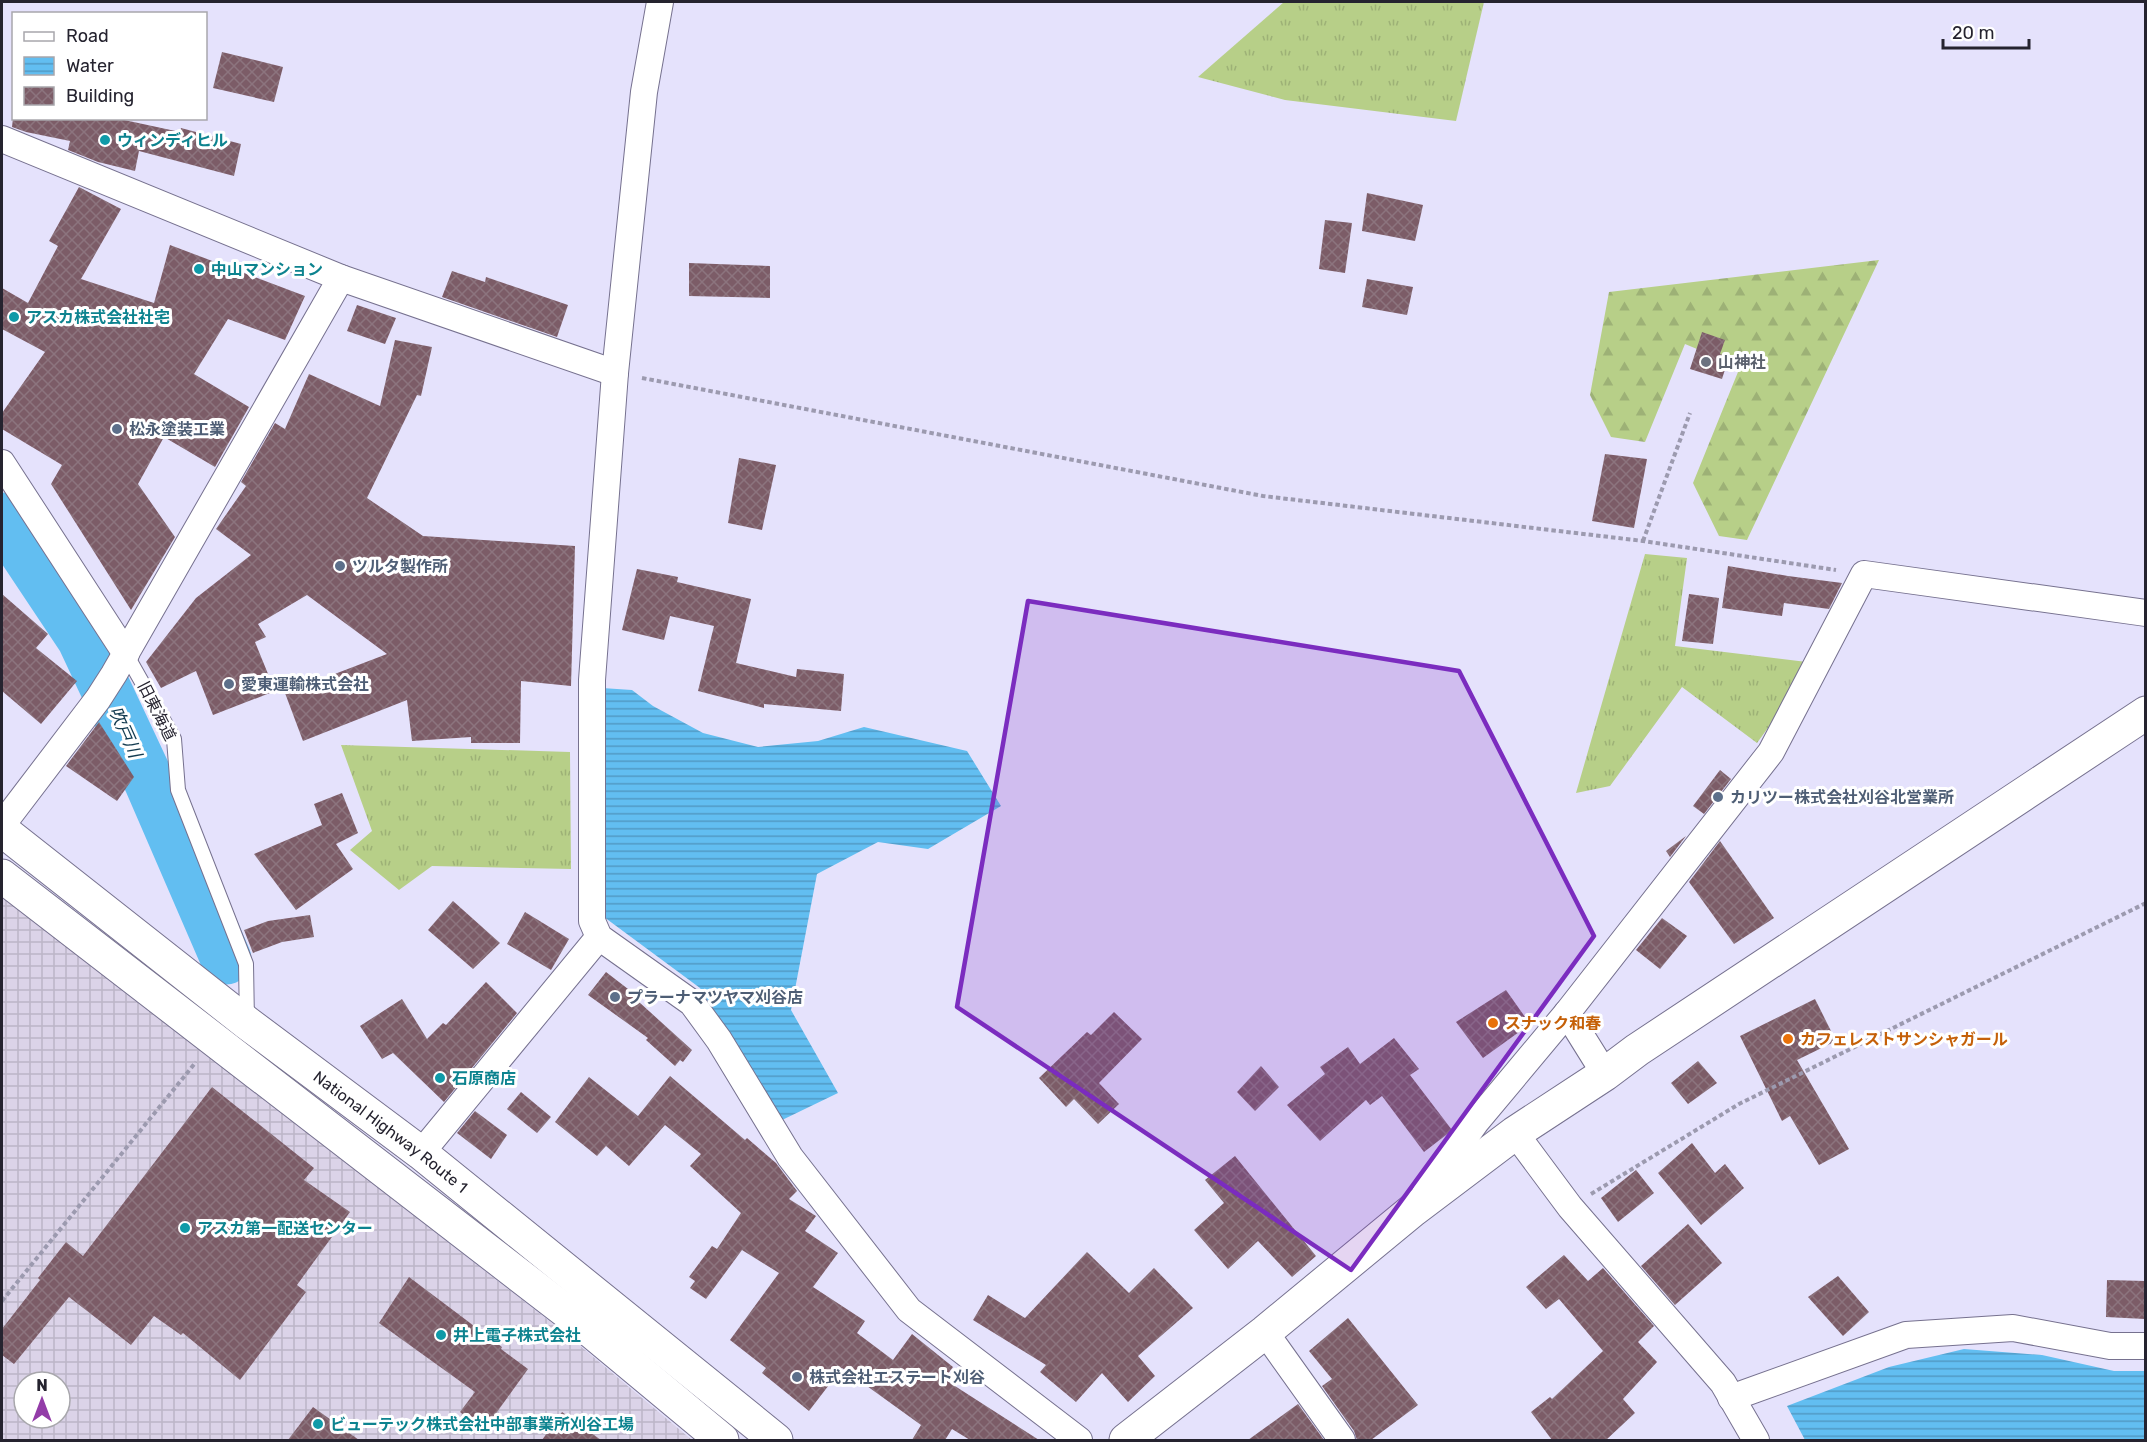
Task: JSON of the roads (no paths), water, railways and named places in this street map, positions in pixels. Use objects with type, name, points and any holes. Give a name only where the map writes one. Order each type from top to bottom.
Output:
[{"type":"main road","points":[[1126,1440],[1265,1332],[1413,1210],[1515,1133],[2145,713]]},
{"type":"main road","name":"National Highway Route 1","points":[[2,830],[247,1023],[422,1153],[776,1440]]},
{"type":"main road","points":[[2,876],[585,1326],[722,1440]]},
{"type":"street","points":[[660,2],[644,92],[615,373],[592,680],[592,921],[599,937],[692,1003],[719,1040],[790,1157],[909,1310],[1079,1440]]},
{"type":"street","points":[[2,139],[341,278],[615,373]]},
{"type":"street","points":[[2,825],[98,699],[120,664],[341,278]]},
{"type":"street","name":"旧東海道","points":[[2,463],[120,664]]},
{"type":"street","points":[[1413,1210],[1476,1122],[1567,1013],[1771,752],[1864,574],[2145,613]]},
{"type":"street","points":[[422,1153],[599,937]]},
{"type":"street","points":[[1567,1013],[1605,1074]]},
{"type":"street","points":[[1515,1133],[1570,1207],[1723,1383],[1756,1440]]},
{"type":"street","points":[[1731,1398],[1906,1335],[2013,1328],[2110,1346],[2145,1346]]},
{"type":"street","points":[[1265,1332],[1342,1440]]},
{"type":"lane","name":"旧東海道","points":[[120,664],[174,739],[178,790],[246,964],[247,1023]]},
{"type":"water","points":[[602,688],[632,690],[653,706],[703,733],[758,747],[818,741],[864,727],[967,751],[1001,806],[928,849],[878,842],[817,874],[791,1010],[838,1093],[780,1121],[700,988],[604,917]]},
{"type":"water","points":[[1964,1349],[2042,1355],[2114,1371],[2145,1371],[2145,1440],[1805,1440],[1787,1406],[1889,1367]]},
{"type":"waterway","name":"吹戸川","points":[[2,518],[82,638],[149,781],[226,959]]},
{"type":"place","name":"ウィンディヒル","points":[[105,140]]},
{"type":"place","name":"中山マンション","points":[[199,269]]},
{"type":"place","name":"アスカ株式会社社宅","points":[[14,317]]},
{"type":"place","name":"山神社","points":[[1706,362]]},
{"type":"place","name":"松永塗装工業","points":[[117,429]]},
{"type":"place","name":"ツルタ製作所","points":[[340,566]]},
{"type":"place","name":"愛東運輸株式会社","points":[[229,684]]},
{"type":"place","name":"カリツー株式会社刈谷北営業所","points":[[1718,797]]},
{"type":"place","name":"プラーナマツヤマ刈谷店","points":[[615,997]]},
{"type":"place","name":"スナック和春","points":[[1493,1023]]},
{"type":"place","name":"カフェレストサンシャガール","points":[[1788,1039]]},
{"type":"place","name":"石原商店","points":[[440,1078]]},
{"type":"place","name":"アスカ第一配送センター","points":[[185,1228]]},
{"type":"place","name":"井上電子株式会社","points":[[441,1335]]},
{"type":"place","name":"株式会社エステート刈谷","points":[[797,1377]]},
{"type":"place","name":"ビューテック株式会社中部事業所刈谷工場","points":[[318,1424]]}]
